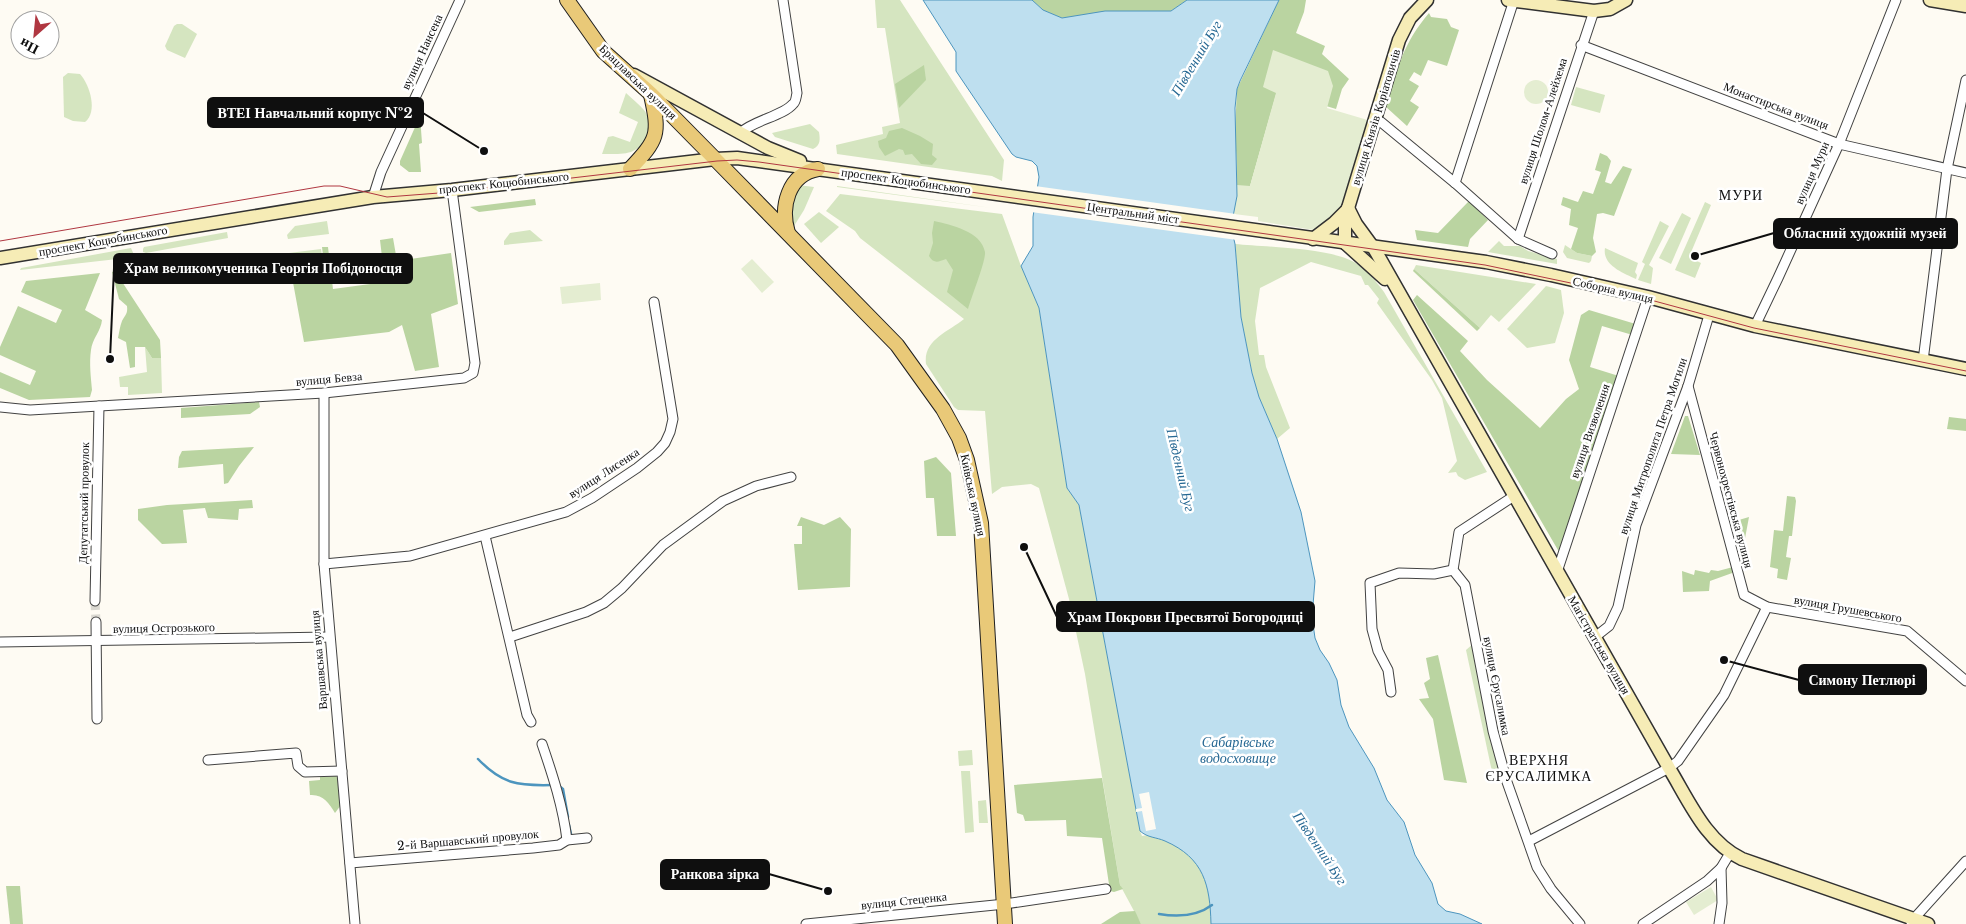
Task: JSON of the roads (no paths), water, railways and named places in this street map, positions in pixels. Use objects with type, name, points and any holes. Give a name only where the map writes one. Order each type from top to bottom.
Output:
[{"type":"main road","name":"Брацлавська вулиця","points":[[567,0],[603,50],[651,94],[715,159]]},
{"type":"main road","points":[[630,169],[651,145],[657,130],[651,94]]},
{"type":"main road","name":"Київська вулиця","points":[[715,159],[897,345],[947,416],[959,438],[967,460],[981,523],[1006,924]]},
{"type":"main road","points":[[789,234],[784,212],[790,191],[798,179],[818,169]]},
{"type":"street","name":"вулиця Нансена","points":[[373,197],[380,172],[460,0]]},
{"type":"street","points":[[740,133],[747,127],[795,103],[797,93],[783,0]]},
{"type":"street","name":"вулиця Князів Коріатовичів","points":[[1345,243],[1345,224],[1348,208],[1402,32],[1414,12],[1427,0]]},
{"type":"street","points":[[1508,0],[1594,11],[1610,9],[1626,0]]},
{"type":"street","points":[[1455,183],[1513,0]]},
{"type":"street","name":"вулиця Мури","points":[[1754,326],[1839,144],[1896,0]]},
{"type":"street","points":[[1930,0],[1966,6]]},
{"type":"street","name":"вулиця Шолом-Алейхема","points":[[1518,239],[1581,45],[1594,11]]},
{"type":"street","name":"Монастирська вулиця","points":[[1581,45],[1839,144],[1966,173]]},
{"type":"street","points":[[623,68],[768,148],[818,169]]},
{"type":"street","points":[[1923,361],[1948,169],[1966,80]]},
{"type":"street","points":[[1375,120],[1381,122],[1455,183],[1518,239],[1552,254]]},
{"type":"street","name":"проспект Коцюбинського","points":[[0,258],[373,197],[452,190],[715,159],[737,158],[1010,196]]},
{"type":"street","name":"вулиця Бевза","points":[[0,407],[30,410],[324,393],[464,378],[473,373],[475,363],[452,190]]},
{"type":"street","name":"Центральний міст","points":[[1010,196],[1256,231]]},
{"type":"street","points":[[1313,238],[1334,224],[1348,208]]},
{"type":"street","name":"Магістратська вулиця","points":[[1348,208],[1356,224],[1373,247],[1557,572],[1596,636],[1669,768],[1708,831],[1730,852],[1742,858],[1912,921],[1928,924]]},
{"type":"street","name":"Соборна вулиця","points":[[1256,231],[1502,266],[1648,297],[1708,315],[1754,326],[1966,369]]},
{"type":"street","points":[[1345,243],[1394,286]]},
{"type":"street","points":[[1394,286],[1392,264],[1403,251]]},
{"type":"street","name":"вулиця Визволення","points":[[1557,572],[1648,297]]},
{"type":"street","name":"вулиця Лисенка","points":[[324,564],[410,556],[566,512],[592,498],[638,468],[658,452],[665,442],[673,420],[654,302]]},
{"type":"street","name":"вулиця Митрополита Петра Могили","points":[[1596,636],[1609,626],[1615,617],[1636,525],[1688,386],[1708,315]]},
{"type":"street","name":"Червонохрестівська вулиця","points":[[1688,386],[1744,596],[1767,608]]},
{"type":"street","name":"Варшавська вулиця","points":[[324,393],[324,564],[355,924]]},
{"type":"street","name":"Депутатський провулок","points":[[95,601],[99,406]]},
{"type":"street","points":[[510,637],[586,612],[604,603],[622,588],[662,544],[723,501],[756,486],[791,476]]},
{"type":"street","points":[[1391,692],[1388,670],[1378,651],[1372,629],[1370,583],[1399,573],[1434,574],[1453,570],[1459,532],[1514,496]]},
{"type":"street","points":[[485,536],[527,715],[531,722]]},
{"type":"street","name":"вулиця Єрусалимка","points":[[1453,570],[1466,585],[1493,731],[1507,782],[1537,867],[1551,889],[1580,924]]},
{"type":"street","points":[[1529,841],[1669,768],[1683,754],[1724,695],[1767,608]]},
{"type":"street","name":"вулиця Грушевського","points":[[1767,608],[1907,631],[1966,681]]},
{"type":"street","points":[[96,622],[97,719]]},
{"type":"street","name":"вулиця Острозького","points":[[0,642],[329,637]]},
{"type":"street","points":[[542,744],[556,786],[567,840]]},
{"type":"street","points":[[208,760],[296,753],[298,766],[305,772],[342,771]]},
{"type":"street","name":"2-й Варшавський провулок","points":[[350,864],[533,848],[559,845],[567,840],[587,838]]},
{"type":"street","points":[[1643,924],[1707,881],[1721,868],[1730,852]]},
{"type":"street","points":[[1912,921],[1966,861]]},
{"type":"street","points":[[1719,924],[1722,903],[1721,868]]},
{"type":"street","name":"вулиця Стеценка","points":[[806,924],[1005,904],[1106,889]]},
{"type":"water","name":"Сабарівське водосховище","points":[[923,0],[1032,0],[1043,10],[1062,18],[1105,11],[1171,11],[1187,0],[1279,0],[1240,81],[1235,108],[1237,196],[1231,227],[1235,244],[1241,317],[1252,373],[1259,397],[1277,439],[1301,512],[1315,581],[1312,617],[1315,638],[1337,680],[1341,705],[1349,727],[1374,768],[1387,800],[1404,822],[1415,855],[1432,883],[1438,904],[1446,911],[1460,914],[1482,924],[1211,924],[1206,885],[1196,864],[1178,848],[1140,831],[1079,505],[1067,488],[1039,308],[1021,266],[1033,246],[1033,217],[1039,177],[1037,166],[1032,161],[1016,157],[1012,154],[956,71],[956,52]]},
{"type":"waterway","points":[[478,759],[495,774],[511,782],[529,785],[552,785]]},
{"type":"waterway","points":[[558,785],[563,789],[568,817]]},
{"type":"waterway","points":[[569,825],[571,834]]},
{"type":"waterway","points":[[1159,914],[1173,916],[1193,914],[1212,905]]},
{"type":"tunnel","points":[[95,601],[96,622]]},
{"type":"tram line","points":[[0,241],[324,186],[340,186],[387,197],[452,192],[737,160],[1485,265],[1647,299],[1754,328],[1966,371]]},
{"type":"place","name":"ВТЕІ Навчальний корпус №2","points":[[484,151]]},
{"type":"place","name":"Обласний художній музей","points":[[1695,256]]},
{"type":"place","name":"Храм великомученика Георгія Побідоносця","points":[[110,359]]},
{"type":"place","name":"Храм Покрови Пресвятої Богородиці","points":[[1024,547]]},
{"type":"place","name":"Симону Петлюрі","points":[[1724,660]]},
{"type":"place","name":"Ранкова зірка","points":[[828,891]]},
{"type":"district","name":"МУРИ","points":[[1741,195]]},
{"type":"district","name":"ВЕРХНЯ ЄРУСАЛИМКА","points":[[1539,768]]},
{"type":"water label","name":"Південний Буг","points":[[1196,58]]},
{"type":"water label","name":"Південний Буг","points":[[1181,470]]},
{"type":"water label","name":"Південний Буг","points":[[1320,848]]}]
